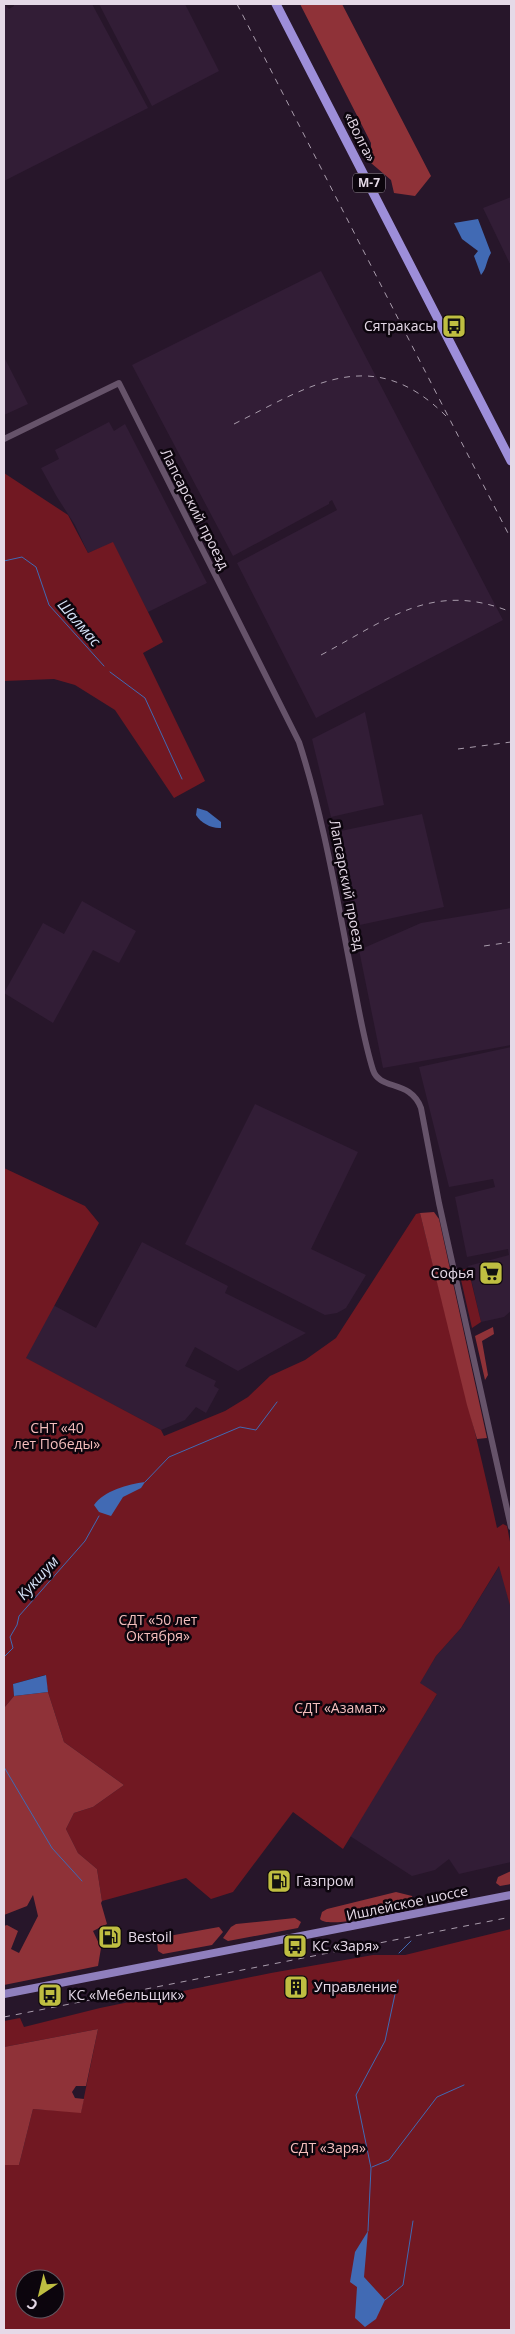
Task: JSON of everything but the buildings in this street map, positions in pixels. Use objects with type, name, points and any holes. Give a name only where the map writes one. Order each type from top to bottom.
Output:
[{"type":"highway","name":"«Волга»","points":[[276,4],[511,461]]},
{"type":"main road","name":"Ишлейское шоссе","points":[[4,1994],[511,1895]]},
{"type":"street","name":"Лапсарский проезд","points":[[4,439],[119,382],[299,742],[316,794],[374,1073],[381,1080],[409,1090],[418,1100],[421,1108],[439,1203],[511,1527]]},
{"type":"shaded area","points":[[4,4],[9,9],[14,4],[92,4],[148,108],[4,181]]},
{"type":"shaded area","points":[[99,4],[185,4],[219,71],[152,106]]},
{"type":"shaded area","points":[[300,4],[342,4],[431,176],[415,196],[394,193],[391,180],[371,163],[371,143]]},
{"type":"shaded area","points":[[511,197],[511,266],[483,208]]},
{"type":"shaded area","points":[[321,271],[503,620],[316,718],[237,563],[337,510],[332,500],[329,504],[233,556],[132,365]]},
{"type":"shaded area","points":[[4,357],[28,404],[4,415]]},
{"type":"shaded area","points":[[109,422],[114,431],[125,424],[207,583],[148,612],[113,543],[88,553],[75,525],[41,468],[59,459],[55,450]]},
{"type":"shaded area","points":[[365,712],[384,805],[331,817],[312,739]]},
{"type":"shaded area","points":[[422,814],[444,907],[355,926],[336,832]]},
{"type":"shaded area","points":[[82,901],[136,931],[119,963],[93,950],[53,1023],[4,993],[43,923],[64,934]]},
{"type":"shaded area","points":[[511,908],[511,1045],[383,1068],[359,950],[421,923]]},
{"type":"shaded area","points":[[511,1047],[511,1311],[504,1317],[481,1322],[468,1266],[509,1255],[508,1249],[467,1257],[455,1197],[495,1187],[493,1179],[449,1187],[419,1067]]},
{"type":"shaded area","points":[[255,1104],[358,1152],[311,1249],[366,1275],[346,1308],[337,1313],[325,1315],[185,1244]]},
{"type":"shaded area","points":[[434,1212],[439,1219],[487,1438],[477,1439],[420,1213]]},
{"type":"shaded area","points":[[142,1242],[228,1286],[225,1293],[306,1333],[238,1371],[195,1347],[185,1366],[216,1381],[214,1386],[219,1389],[206,1413],[196,1407],[185,1420],[161,1430],[25,1358],[53,1305],[96,1328]]},
{"type":"shaded area","points":[[493,1327],[494,1334],[482,1341],[488,1375],[485,1380],[475,1336]]},
{"type":"shaded area","points":[[500,1565],[511,1609],[511,1862],[459,1874],[449,1859],[435,1870],[412,1876],[350,1836],[437,1694],[419,1684],[436,1656],[461,1628]]},
{"type":"shaded area","points":[[48,1692],[64,1742],[124,1785],[93,1807],[74,1813],[66,1829],[78,1853],[97,1869],[101,1903],[107,1924],[93,1931],[101,1948],[98,1966],[4,1985],[4,1926],[7,1925],[18,1931],[11,1949],[19,1953],[38,1916],[33,1895],[27,1906],[4,1915],[4,1708],[14,1696]]},
{"type":"shaded area","points":[[511,1871],[511,1884],[500,1886],[496,1883],[498,1877]]},
{"type":"shaded area","points":[[396,1892],[412,1896],[413,1900],[397,1909],[367,1918],[337,1922],[326,1922],[320,1919],[322,1912],[327,1909]]},
{"type":"shaded area","points":[[295,1918],[301,1922],[298,1928],[228,1941],[223,1938],[231,1927],[236,1924]]},
{"type":"shaded area","points":[[219,1927],[223,1932],[212,1945],[163,1954],[158,1951],[157,1941],[163,1937]]},
{"type":"shaded area","points":[[98,2029],[86,2086],[76,2086],[72,2092],[75,2098],[84,2099],[81,2113],[33,2109],[19,2165],[4,2165],[4,2047]]},
{"type":"green space","points":[[4,473],[68,515],[88,553],[113,542],[163,642],[143,653],[205,781],[174,798],[115,710],[75,685],[54,679],[4,681]]},
{"type":"green space","points":[[4,1168],[85,1206],[99,1223],[26,1358],[161,1430],[164,1436],[225,1411],[248,1397],[270,1376],[305,1360],[336,1338],[416,1214],[420,1213],[497,1528],[503,1524],[507,1526],[511,1547],[511,1609],[499,1566],[461,1628],[436,1656],[420,1683],[437,1694],[343,1849],[293,1812],[233,1892],[211,1899],[186,1878],[102,1901],[97,1869],[78,1853],[66,1829],[74,1813],[93,1807],[124,1785],[64,1742],[48,1692],[45,1675],[13,1684],[14,1696],[4,1708]]},
{"type":"green space","points":[[468,1268],[481,1322],[472,1328],[459,1271]]},
{"type":"green space","name":"СДТ «Заря»","points":[[511,1929],[511,2330],[4,2330],[4,2165],[19,2165],[33,2109],[81,2112],[98,2029],[4,2047],[4,2021],[20,2018],[24,2027],[100,2008],[271,1973],[373,1955],[405,1955]]},
{"type":"water","points":[[478,219],[491,253],[481,275],[474,256],[478,251],[462,239],[454,223]]},
{"type":"water","points":[[197,808],[207,811],[221,822],[221,828],[207,825],[201,821],[196,815]]},
{"type":"water","points":[[145,1482],[141,1488],[123,1497],[111,1516],[99,1512],[94,1505],[110,1492],[131,1484]]},
{"type":"water","points":[[46,1675],[48,1692],[14,1696],[13,1684]]},
{"type":"water","points":[[368,2231],[364,2277],[385,2300],[376,2319],[365,2327],[355,2318],[357,2287],[350,2282],[355,2252]]},
{"type":"waterway","name":"Шалмас","points":[[4,561],[22,557],[36,567],[49,605],[104,666]]},
{"type":"waterway","name":"Шалмас","points":[[110,672],[145,698],[182,779]]},
{"type":"waterway","points":[[145,1482],[169,1457],[240,1427],[256,1430],[277,1402]]},
{"type":"waterway","name":"Кукшум","points":[[4,1657],[13,1648],[10,1637],[17,1625],[19,1616],[85,1541],[99,1516]]},
{"type":"waterway","points":[[4,1767],[52,1848],[82,1881]]},
{"type":"waterway","points":[[399,1953],[411,1941]]},
{"type":"waterway","points":[[368,2231],[371,2168],[356,2095],[385,2041],[398,1980]]},
{"type":"waterway","points":[[372,2167],[389,2160],[437,2097],[464,2085]]},
{"type":"waterway","points":[[385,2300],[403,2285],[413,2221]]},
{"type":"railway","points":[[237,4],[511,539]]},
{"type":"railway","points":[[234,424],[315,385],[341,378],[366,376],[392,381],[419,394],[446,416]]},
{"type":"railway","points":[[321,655],[390,618],[412,608],[434,602],[458,600],[483,603],[511,612]]},
{"type":"railway","points":[[458,749],[511,742]]},
{"type":"railway","points":[[484,946],[511,942]]},
{"type":"railway","points":[[4,2017],[511,1917]]},
{"type":"place","name":"Сятракасы","points":[[454,326]]},
{"type":"place","name":"Софья","points":[[491,1273]]},
{"type":"place","name":"Газпром","points":[[279,1881]]},
{"type":"place","name":"Bestoil","points":[[110,1937]]},
{"type":"place","name":"КС «Заря»","points":[[295,1946]]},
{"type":"place","name":"Управление","points":[[296,1987]]},
{"type":"place","name":"КС «Мебельщик»","points":[[50,1995]]},
{"type":"park label","name":"СНТ «40 лет Победы»","points":[[57,1436]]},
{"type":"park label","name":"СДТ «50 лет Октября»","points":[[158,1628]]},
{"type":"park label","name":"СДТ «Азамат»","points":[[340,1708]]}]
